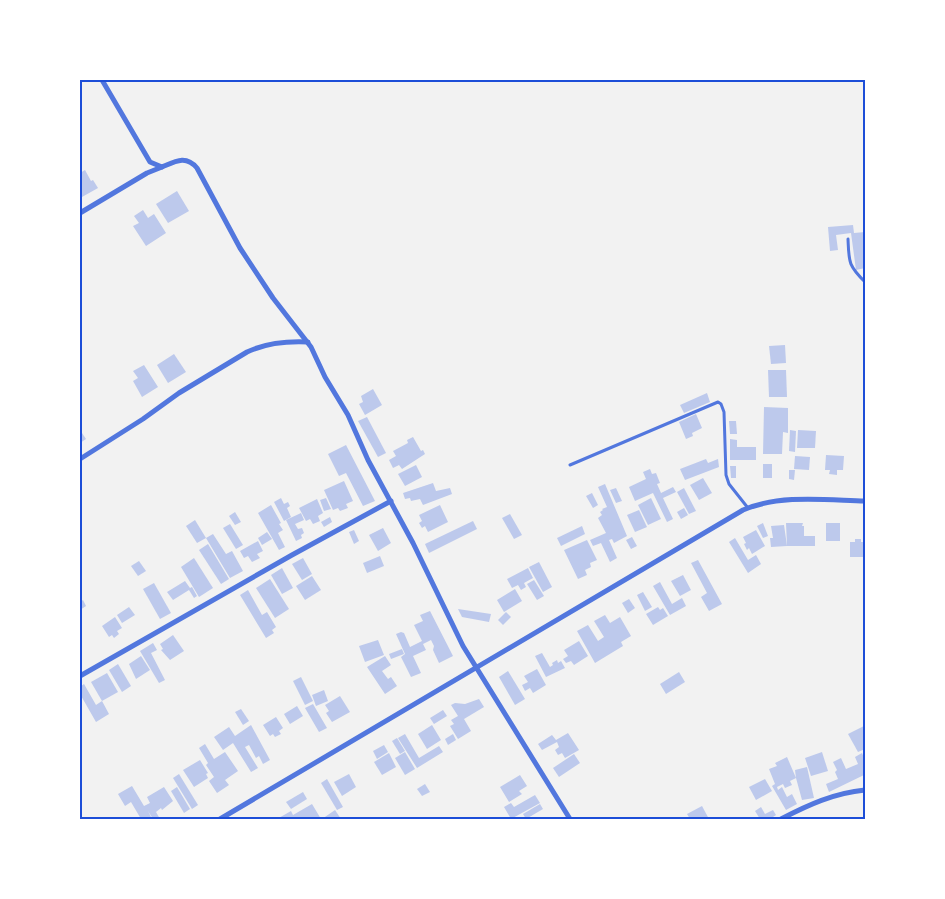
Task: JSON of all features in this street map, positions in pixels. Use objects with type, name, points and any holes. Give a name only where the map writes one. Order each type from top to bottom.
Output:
[{"type":"street","points":[[102,80],[148,160],[162,167]]},
{"type":"street","points":[[80,214],[147,173],[181,159],[194,164],[256,272],[273,298],[308,342],[325,377],[348,415],[368,460],[455,630],[476,668],[570,819]]},
{"type":"street","points":[[80,459],[143,419],[179,393],[247,352],[258,347],[278,343],[308,342]]},
{"type":"street","points":[[220,819],[748,508],[792,500],[865,501]]},
{"type":"street","points":[[80,676],[292,555],[391,502]]},
{"type":"street","points":[[781,819],[818,800],[865,790]]},
{"type":"lane","points":[[848,239],[849,262],[865,282]]},
{"type":"lane","points":[[570,465],[718,402],[721,404],[724,412],[727,480],[748,508]]},
{"type":"building","points":[[85,170],[91,181],[93,180],[98,188],[82,197],[80,194],[80,173]]},
{"type":"building","points":[[177,191],[189,211],[168,223],[156,204]]},
{"type":"building","points":[[143,210],[148,218],[154,214],[166,233],[146,246],[133,226],[139,223],[134,216]]},
{"type":"building","points":[[853,225],[854,233],[865,232],[865,268],[856,270],[851,233],[836,235],[838,250],[830,251],[828,227]]},
{"type":"building","points":[[785,345],[786,363],[771,364],[769,346]]},
{"type":"building","points":[[174,354],[186,372],[168,383],[157,365]]},
{"type":"building","points":[[144,365],[158,387],[142,397],[133,381],[138,378],[133,371]]},
{"type":"building","points":[[768,370],[786,370],[787,397],[769,397]]},
{"type":"building","points":[[373,389],[382,405],[365,415],[359,404],[363,402],[361,396]]},
{"type":"building","points":[[707,393],[710,402],[684,413],[680,405]]},
{"type":"building","points":[[764,407],[788,408],[788,433],[783,432],[782,454],[763,454]]},
{"type":"building","points":[[696,414],[702,428],[692,433],[693,436],[686,439],[679,422]]},
{"type":"building","points":[[367,417],[386,453],[378,457],[358,421]]},
{"type":"building","points":[[729,421],[736,421],[737,434],[730,434]]},
{"type":"building","points":[[80,430],[86,439],[80,443]]},
{"type":"building","points":[[790,430],[796,431],[795,452],[789,451]]},
{"type":"building","points":[[798,430],[816,431],[815,448],[797,448]]},
{"type":"building","points":[[413,437],[421,451],[423,450],[425,454],[402,469],[399,465],[393,468],[389,460],[396,456],[393,451],[408,443],[407,440]]},
{"type":"building","points":[[730,439],[737,440],[737,447],[756,447],[756,460],[730,460]]},
{"type":"building","points":[[346,445],[375,501],[363,506],[346,473],[339,476],[328,454]]},
{"type":"building","points":[[826,455],[844,456],[843,470],[837,470],[837,475],[829,474],[830,470],[825,470]]},
{"type":"building","points":[[795,456],[810,457],[809,470],[794,469]]},
{"type":"building","points":[[706,459],[708,463],[718,459],[719,467],[685,480],[680,469]]},
{"type":"building","points":[[763,464],[772,464],[772,478],[763,478]]},
{"type":"building","points":[[416,465],[422,477],[405,486],[398,474]]},
{"type":"building","points":[[730,466],[736,466],[736,478],[731,478]]},
{"type":"building","points":[[650,469],[652,474],[656,473],[660,483],[657,484],[661,493],[673,487],[676,492],[663,498],[673,519],[667,522],[653,493],[635,501],[629,487],[646,479],[643,472]]},
{"type":"building","points":[[789,470],[795,470],[794,480],[789,479]]},
{"type":"building","points":[[703,478],[712,493],[699,500],[690,485]]},
{"type":"building","points":[[344,481],[353,501],[346,504],[348,508],[340,511],[338,508],[333,510],[324,490]]},
{"type":"building","points":[[433,483],[436,491],[450,488],[452,494],[423,505],[420,499],[411,501],[410,498],[405,499],[403,493]]},
{"type":"building","points":[[605,484],[627,536],[614,543],[612,539],[609,540],[617,558],[610,562],[601,543],[593,546],[590,540],[606,533],[598,518],[602,515],[600,512],[602,509],[607,507],[598,487]]},
{"type":"building","points":[[616,488],[622,501],[616,503],[610,490]]},
{"type":"building","points":[[684,488],[696,511],[689,514],[677,492]]},
{"type":"building","points":[[592,493],[598,505],[593,508],[586,496]]},
{"type":"building","points":[[281,498],[284,504],[288,502],[290,506],[287,508],[291,517],[284,521],[274,502]]},
{"type":"building","points":[[326,498],[331,509],[324,511],[320,500]]},
{"type":"building","points":[[651,498],[661,519],[648,525],[638,505]]},
{"type":"building","points":[[317,499],[323,513],[318,516],[320,521],[313,524],[310,519],[306,521],[299,508]]},
{"type":"building","points":[[271,505],[283,530],[278,533],[285,547],[279,550],[258,513]]},
{"type":"building","points":[[440,505],[448,522],[428,532],[425,526],[422,528],[419,523],[422,521],[419,515]]},
{"type":"building","points":[[684,508],[688,515],[681,519],[677,512]]},
{"type":"building","points":[[639,510],[647,527],[635,532],[627,515]]},
{"type":"building","points":[[235,512],[241,522],[235,525],[229,516]]},
{"type":"building","points":[[301,513],[304,520],[295,524],[298,529],[302,528],[304,533],[301,535],[302,538],[296,541],[286,520]]},
{"type":"building","points":[[510,514],[522,535],[514,539],[502,518]]},
{"type":"building","points":[[330,517],[332,522],[324,527],[321,522]]},
{"type":"building","points":[[195,520],[206,538],[197,543],[186,526]]},
{"type":"building","points":[[473,521],[477,529],[429,553],[425,544]]},
{"type":"building","points":[[763,523],[768,536],[763,538],[757,526]]},
{"type":"building","points":[[786,523],[803,523],[804,536],[815,536],[815,546],[787,546]]},
{"type":"building","points":[[826,523],[840,523],[840,541],[826,541]]},
{"type":"building","points":[[230,524],[243,545],[236,549],[223,528]]},
{"type":"building","points":[[784,525],[787,546],[771,547],[770,538],[773,538],[771,526]]},
{"type":"building","points":[[582,526],[585,534],[561,546],[557,538]]},
{"type":"building","points":[[383,528],[391,543],[378,551],[369,535]]},
{"type":"building","points":[[354,530],[359,541],[354,544],[349,532]]},
{"type":"building","points":[[756,530],[765,546],[752,554],[749,548],[747,550],[743,537]]},
{"type":"building","points":[[267,532],[272,539],[262,545],[258,538]]},
{"type":"building","points":[[213,534],[226,554],[232,551],[243,571],[230,578],[206,538]]},
{"type":"building","points":[[632,537],[637,546],[631,549],[626,540]]},
{"type":"building","points":[[735,538],[748,560],[756,555],[761,564],[748,573],[729,542]]},
{"type":"building","points":[[855,539],[861,539],[861,542],[865,542],[865,557],[850,557],[850,542],[855,542]]},
{"type":"building","points":[[587,540],[597,560],[590,563],[591,567],[585,570],[587,575],[578,579],[564,550]]},
{"type":"building","points":[[258,541],[263,551],[257,554],[260,558],[252,562],[248,556],[244,558],[240,551]]},
{"type":"building","points":[[208,544],[229,579],[221,584],[199,550]]},
{"type":"building","points":[[380,556],[384,566],[367,573],[363,563]]},
{"type":"building","points":[[194,558],[213,588],[199,597],[181,567]]},
{"type":"building","points":[[303,558],[312,574],[302,580],[292,564]]},
{"type":"building","points":[[698,560],[722,604],[709,611],[701,597],[707,593],[691,563]]},
{"type":"building","points":[[139,561],[146,571],[138,576],[131,566]]},
{"type":"building","points":[[539,562],[552,587],[543,592],[529,567]]},
{"type":"building","points":[[282,568],[293,588],[282,594],[271,575]]},
{"type":"building","points":[[528,568],[533,578],[524,583],[526,587],[521,590],[518,585],[512,588],[507,579]]},
{"type":"building","points":[[683,575],[691,590],[680,596],[671,581]]},
{"type":"building","points":[[312,576],[321,590],[305,600],[296,586]]},
{"type":"building","points":[[270,579],[289,609],[275,618],[256,588]]},
{"type":"building","points":[[534,580],[544,596],[537,600],[527,584]]},
{"type":"building","points":[[185,581],[190,588],[192,587],[197,596],[194,598],[189,590],[173,600],[167,592]]},
{"type":"building","points":[[660,582],[672,604],[682,598],[686,606],[670,615],[653,586]]},
{"type":"building","points":[[154,583],[171,613],[160,619],[143,589]]},
{"type":"building","points":[[515,589],[522,601],[504,612],[497,600]]},
{"type":"building","points":[[248,590],[262,615],[267,612],[276,627],[272,630],[274,633],[266,638],[240,595]]},
{"type":"building","points":[[643,592],[652,607],[645,611],[637,595]]},
{"type":"building","points":[[629,599],[635,608],[628,613],[622,603]]},
{"type":"building","points":[[83,600],[86,606],[80,610],[80,602]]},
{"type":"building","points":[[129,607],[135,615],[122,623],[117,615]]},
{"type":"building","points":[[658,607],[660,610],[663,608],[668,616],[653,625],[646,614]]},
{"type":"building","points":[[458,609],[491,614],[489,622],[462,617]]},
{"type":"building","points":[[430,611],[453,656],[439,663],[431,640],[423,644],[426,650],[413,656],[421,673],[411,677],[401,657],[405,654],[396,634],[404,633],[410,647],[422,641],[414,625],[423,621],[420,615]]},
{"type":"building","points":[[506,612],[511,617],[503,625],[498,620]]},
{"type":"building","points":[[605,615],[610,623],[620,617],[631,636],[621,642],[623,646],[595,663],[577,631],[588,625],[598,641],[604,637],[594,621]]},
{"type":"building","points":[[115,617],[122,628],[117,631],[119,634],[114,638],[112,635],[109,637],[102,626]]},
{"type":"building","points":[[173,635],[184,651],[170,660],[161,650],[163,649],[160,644]]},
{"type":"building","points":[[378,640],[384,655],[365,662],[359,646]]},
{"type":"building","points":[[579,641],[588,656],[574,665],[571,661],[566,663],[563,659],[568,656],[564,650]]},
{"type":"building","points":[[153,643],[157,650],[151,653],[165,680],[159,683],[140,651]]},
{"type":"building","points":[[402,649],[404,654],[391,659],[389,654]]},
{"type":"building","points":[[542,653],[550,667],[557,660],[558,663],[561,661],[565,668],[546,677],[535,656]]},
{"type":"building","points":[[141,656],[150,670],[136,679],[129,664]]},
{"type":"building","points":[[385,656],[391,665],[382,671],[388,679],[391,677],[397,686],[385,694],[367,667]]},
{"type":"building","points":[[118,664],[131,686],[122,692],[109,670]]},
{"type":"building","points":[[537,669],[546,685],[533,693],[530,688],[525,691],[522,685],[528,682],[524,676]]},
{"type":"building","points":[[508,671],[525,699],[515,705],[499,677]]},
{"type":"building","points":[[679,672],[685,682],[666,694],[660,684]]},
{"type":"building","points":[[107,673],[118,692],[102,701],[91,682]]},
{"type":"building","points":[[301,677],[313,701],[305,705],[293,681]]},
{"type":"building","points":[[84,684],[96,705],[102,701],[109,714],[96,722],[80,694],[80,687]]},
{"type":"building","points":[[324,690],[328,701],[316,706],[312,695]]},
{"type":"building","points":[[340,696],[350,712],[332,722],[326,713],[329,711],[325,705]]},
{"type":"building","points":[[479,699],[484,707],[464,719],[471,731],[458,739],[450,726],[454,724],[451,720],[458,716],[451,705],[455,703],[465,704]]},
{"type":"building","points":[[313,704],[327,728],[319,732],[305,708]]},
{"type":"building","points":[[297,706],[303,716],[290,724],[284,714]]},
{"type":"building","points":[[241,709],[249,721],[243,725],[235,712]]},
{"type":"building","points":[[443,710],[447,716],[434,724],[430,718]]},
{"type":"building","points":[[276,717],[283,728],[279,731],[281,734],[275,737],[273,734],[270,736],[263,725]]},
{"type":"building","points":[[251,725],[270,760],[263,764],[259,756],[256,758],[249,745],[245,747],[258,768],[251,772],[233,743],[223,750],[214,737],[229,727],[235,736]]},
{"type":"building","points":[[432,725],[441,740],[427,749],[418,734]]},
{"type":"building","points":[[864,726],[865,749],[858,752],[848,734]]},
{"type":"building","points":[[568,733],[579,750],[565,758],[562,753],[558,755],[555,750],[559,747],[557,742],[542,750],[538,744],[552,735],[556,740]]},
{"type":"building","points":[[405,734],[419,758],[439,746],[443,752],[417,768],[398,738]]},
{"type":"building","points":[[453,734],[456,740],[448,745],[445,739]]},
{"type":"building","points":[[397,738],[405,751],[400,754],[392,741]]},
{"type":"building","points":[[205,744],[214,759],[225,752],[238,771],[225,780],[229,785],[217,793],[209,781],[214,777],[206,765],[208,763],[199,748]]},
{"type":"building","points":[[384,745],[388,752],[377,759],[373,751]]},
{"type":"building","points":[[405,752],[415,769],[405,775],[395,758]]},
{"type":"building","points":[[822,752],[828,771],[811,776],[805,758]]},
{"type":"building","points":[[389,753],[396,767],[382,775],[374,762]]},
{"type":"building","points":[[862,753],[865,760],[865,777],[864,775],[829,792],[826,784],[838,779],[835,772],[837,770],[833,762],[841,758],[846,769],[858,764],[855,757]]},
{"type":"building","points":[[574,754],[580,763],[559,777],[553,768]]},
{"type":"building","points":[[787,757],[796,778],[790,781],[792,785],[785,788],[783,784],[777,787],[778,790],[782,787],[787,797],[792,794],[797,804],[786,810],[772,786],[775,784],[769,769],[777,766],[775,763]]},
{"type":"building","points":[[200,760],[208,773],[206,774],[208,778],[194,787],[183,770]]},
{"type":"building","points":[[807,767],[814,798],[802,800],[795,770]]},
{"type":"building","points":[[179,774],[198,805],[192,809],[173,778]]},
{"type":"building","points":[[349,774],[356,787],[342,796],[334,782]]},
{"type":"building","points":[[520,775],[527,786],[519,791],[522,794],[509,802],[500,787]]},
{"type":"building","points":[[327,779],[343,807],[337,810],[321,783]]},
{"type":"building","points":[[765,779],[772,791],[756,800],[749,787]]},
{"type":"building","points":[[425,784],[430,792],[422,796],[417,789]]},
{"type":"building","points":[[132,786],[144,806],[150,803],[147,797],[164,787],[173,801],[162,810],[161,808],[156,812],[160,819],[153,819],[148,811],[152,819],[141,819],[131,802],[125,806],[118,794]]},
{"type":"building","points":[[177,787],[190,809],[184,813],[171,791]]},
{"type":"building","points":[[303,792],[307,799],[291,809],[286,802]]},
{"type":"building","points":[[535,795],[540,803],[511,819],[504,807],[511,803],[514,807]]},
{"type":"building","points":[[312,804],[321,819],[277,819],[291,811],[293,815]]},
{"type":"building","points":[[540,804],[543,809],[526,819],[523,814]]},
{"type":"building","points":[[702,806],[709,819],[690,819],[687,814]]},
{"type":"building","points":[[761,807],[765,814],[773,810],[776,815],[770,819],[760,819],[755,811]]},
{"type":"building","points":[[335,810],[341,819],[322,819]]}]
